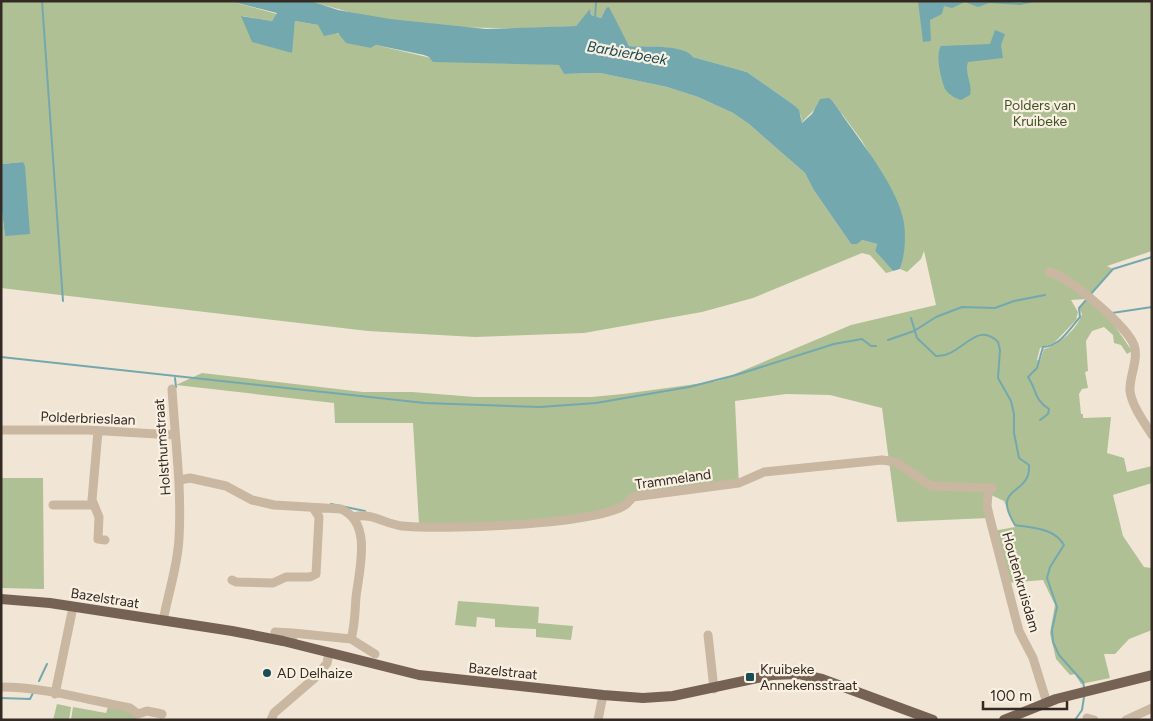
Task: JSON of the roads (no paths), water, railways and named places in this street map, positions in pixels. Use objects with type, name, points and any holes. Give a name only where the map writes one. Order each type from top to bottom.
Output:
[{"type":"main road","name":"Bazelstraat","points":[[1,599],[73,607],[293,638],[328,652],[419,675],[602,696],[643,698],[673,696],[714,689],[772,675],[799,674],[822,679],[933,720]]},
{"type":"main road","points":[[1004,720],[1046,703],[1152,675]]},
{"type":"street","points":[[1049,272],[1071,282],[1116,321],[1129,336],[1134,345],[1136,355],[1130,389],[1132,398],[1152,435]]},
{"type":"street","name":"Holsthumstraat","points":[[163,621],[180,537],[180,480],[174,435],[172,389]]},
{"type":"street","name":"Polderbrieslaan","points":[[1,430],[98,431],[174,435]]},
{"type":"street","points":[[98,431],[93,505],[98,517],[98,540],[105,540]]},
{"type":"street","name":"Trammeland","points":[[180,480],[190,478],[226,486],[260,502],[341,509],[354,517],[369,516],[392,524],[412,526],[492,526],[563,520],[607,512],[626,505],[633,497],[739,483],[764,472],[882,460],[896,462],[931,486],[990,491]]},
{"type":"street","name":"Houtenkruisdam","points":[[990,491],[987,506],[990,519],[1020,631],[1033,658],[1046,703]]},
{"type":"street","points":[[53,505],[93,505]]},
{"type":"street","points":[[232,580],[236,582],[273,583],[286,577],[310,577],[316,574],[319,517],[314,508]]},
{"type":"street","points":[[351,639],[362,554],[354,517]]},
{"type":"street","points":[[55,694],[73,607]]},
{"type":"street","name":"Bazelstraat","points":[[275,632],[293,638],[351,639],[375,654]]},
{"type":"street","points":[[708,635],[714,689]]},
{"type":"street","points":[[270,720],[274,713],[323,670],[328,652]]},
{"type":"street","points":[[1,686],[130,708],[139,717],[147,711],[162,714]]},
{"type":"street","points":[[598,720],[602,696]]},
{"type":"street","points":[[1126,720],[1151,710]]},
{"type":"water","points":[[230,1],[311,1],[338,10],[390,19],[486,29],[576,26],[590,9],[591,15],[601,18],[606,8],[609,7],[629,46],[673,48],[689,53],[693,57],[747,72],[794,105],[799,110],[802,123],[812,114],[820,99],[829,98],[871,155],[888,183],[901,210],[905,228],[902,264],[900,269],[893,271],[875,251],[877,244],[862,240],[857,244],[851,244],[813,189],[805,173],[749,124],[733,113],[698,97],[667,87],[600,73],[564,74],[559,65],[433,62],[424,55],[376,45],[371,48],[346,43],[338,33],[324,36],[318,25],[295,21],[292,53],[252,42],[241,16],[272,21],[277,13]]},
{"type":"water","points":[[918,1],[992,2],[978,7],[965,2],[952,8],[944,6],[942,14],[930,20],[931,41],[923,42]]},
{"type":"water","points":[[995,30],[1005,34],[1001,45],[1003,58],[968,62],[970,95],[961,100],[952,96],[945,89],[940,73],[939,50],[941,46],[990,44]]},
{"type":"water","points":[[23,162],[25,166],[30,234],[5,236],[1,204],[1,164]]},
{"type":"waterway","points":[[42,1],[63,301]]},
{"type":"waterway","points":[[989,2],[1020,4],[1034,1]]},
{"type":"waterway","points":[[595,18],[596,3]]},
{"type":"waterway","points":[[1090,295],[1113,269],[1152,257]]},
{"type":"waterway","points":[[888,340],[914,331],[936,317],[962,307],[995,308],[1014,301],[1045,295]]},
{"type":"waterway","points":[[1040,420],[1048,414],[1049,409],[1038,398],[1028,377],[1037,368],[1043,347],[1054,344],[1068,332],[1080,317],[1079,308],[1087,299]]},
{"type":"waterway","points":[[1112,313],[1152,307]]},
{"type":"waterway","name":"Barbierbeek","points":[[911,318],[917,338],[936,356],[945,355],[975,337],[983,335],[990,336],[998,342],[1000,350],[998,378],[1011,401],[1019,458],[1029,465],[1028,475],[1024,482],[1009,496],[1007,503],[1009,512],[1015,525],[1049,532],[1060,539],[1064,545],[1050,567],[1047,578],[1057,607],[1052,630],[1053,642],[1059,655],[1083,682],[1084,687]]},
{"type":"waterway","points":[[1,357],[425,403],[540,407],[596,403],[689,387],[736,375],[834,344],[862,339],[871,346],[876,346]]},
{"type":"waterway","points":[[175,378],[176,387]]},
{"type":"waterway","points":[[331,504],[365,511]]},
{"type":"waterway","points":[[39,681],[47,664]]},
{"type":"waterway","points":[[1,698],[30,699],[33,693]]},
{"type":"waterway","name":"Barbierbeek","points":[[1075,720],[1082,710],[1084,697]]},
{"type":"place","name":"AD Delhaize","points":[[267,673]]},
{"type":"place","name":"Kruibeke Annekensstraat","points":[[750,677]]},
{"type":"park label","name":"Polders van Kruibeke","points":[[1040,114]]}]
